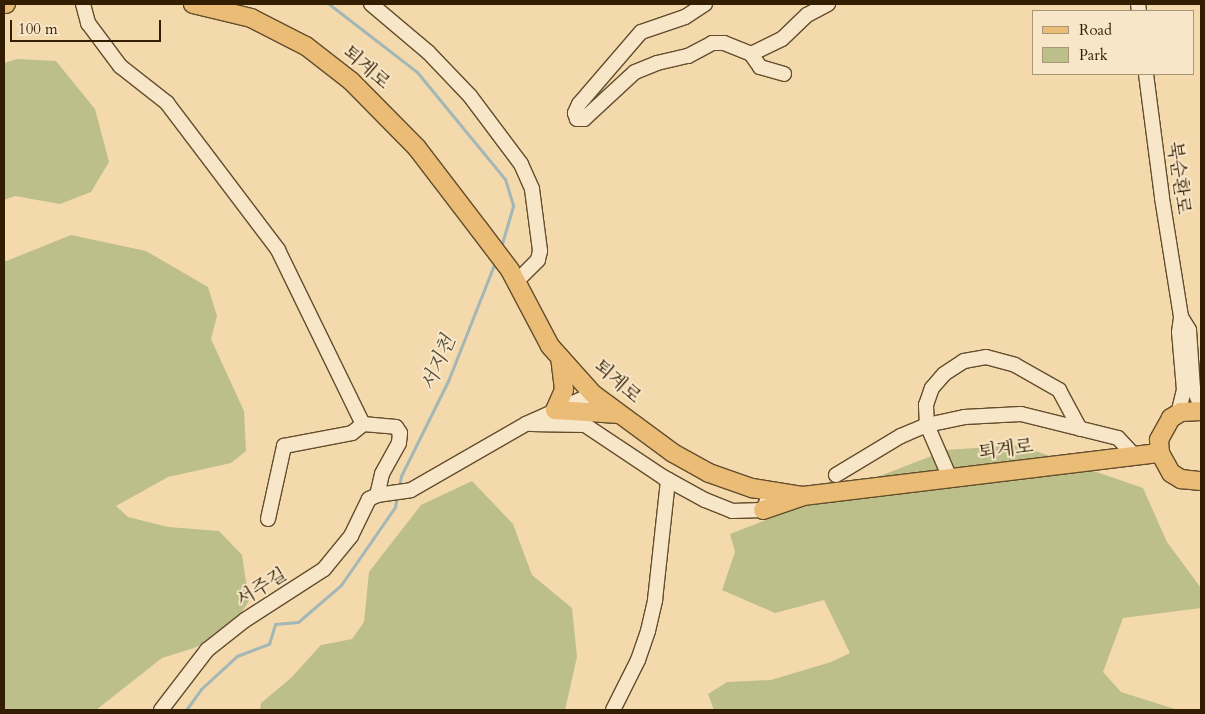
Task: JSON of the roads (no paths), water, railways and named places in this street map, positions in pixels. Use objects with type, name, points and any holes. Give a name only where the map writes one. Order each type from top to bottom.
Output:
[{"type":"main road","name":"퇴계로","points":[[193,4],[251,18],[306,46],[375,103],[417,148],[479,228],[513,276],[550,346],[593,394],[673,453],[709,473],[771,491],[803,496],[1160,453]]},
{"type":"main road","points":[[560,357],[564,390],[555,410],[620,414]]},
{"type":"main road","points":[[1198,484],[1171,473],[1160,453],[1163,428],[1178,414],[1194,409],[1201,411]]},
{"type":"main road","points":[[763,510],[803,496]]},
{"type":"street","points":[[83,4],[88,23],[120,66],[167,103],[278,250],[363,424]]},
{"type":"street","points":[[371,4],[428,52],[456,82],[521,164],[532,189],[540,252],[538,260],[513,276]]},
{"type":"street","points":[[705,4],[685,17],[641,32],[579,104],[575,113],[578,119],[584,119],[635,72],[657,63],[688,56],[712,43],[724,43],[751,54],[760,67],[784,74]]},
{"type":"street","points":[[751,54],[782,39],[807,15],[828,4]]},
{"type":"street","name":"북순환로","points":[[1146,75],[1162,198],[1181,316],[1179,332],[1184,390],[1178,414]]},
{"type":"street","name":"북순환로","points":[[1181,316],[1189,330],[1194,388],[1201,406]]},
{"type":"street","points":[[950,478],[927,425],[926,405],[932,388],[944,374],[964,361],[986,357],[1015,365],[1060,390],[1080,429]]},
{"type":"street","points":[[268,519],[284,446],[352,433],[363,424],[396,427],[400,433],[399,443],[382,474],[379,494],[411,490],[526,424],[593,394]]},
{"type":"street","points":[[836,475],[901,436],[927,425],[964,417],[1021,414],[1118,438],[1134,456]]},
{"type":"street","points":[[526,424],[584,425],[668,480],[732,511],[763,510],[771,491]]},
{"type":"street","points":[[613,710],[638,660],[648,631],[656,591],[668,480]]},
{"type":"street","name":"서주길","points":[[161,710],[207,650],[245,620],[324,569],[351,536],[369,499],[379,494]]},
{"type":"waterway","name":"서지천","points":[[329,4],[417,72],[505,179],[513,206],[501,247]]},
{"type":"waterway","name":"서지천","points":[[399,488],[401,476],[448,381],[495,262]]},
{"type":"waterway","name":"서지천","points":[[186,710],[201,689],[237,656],[269,644],[275,624],[298,622],[341,585],[395,507],[397,496]]}]
